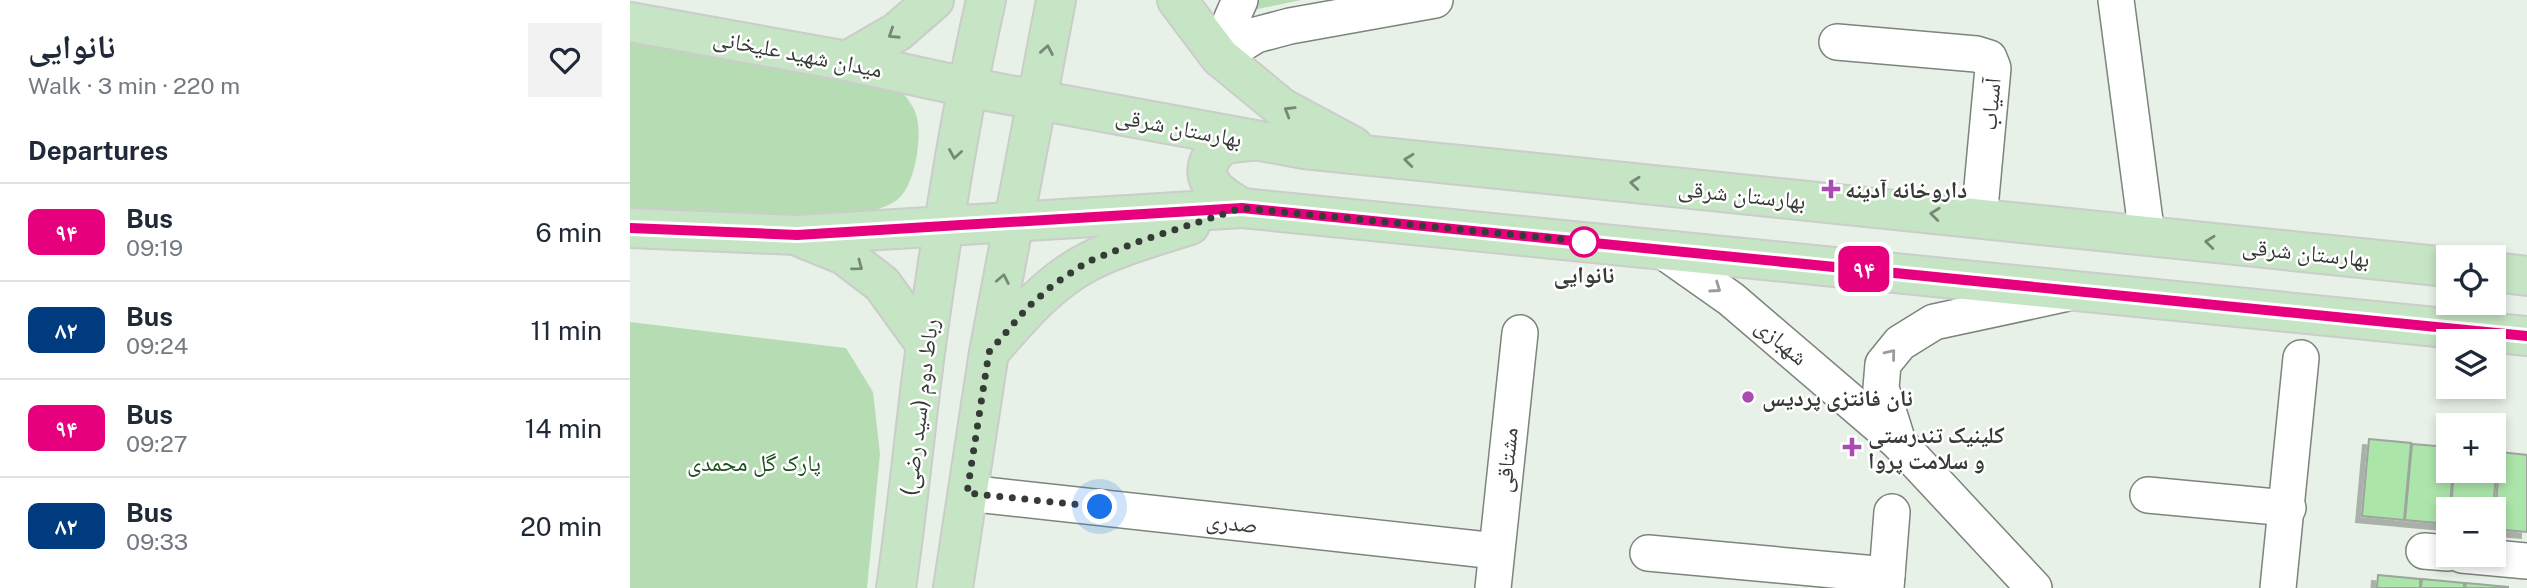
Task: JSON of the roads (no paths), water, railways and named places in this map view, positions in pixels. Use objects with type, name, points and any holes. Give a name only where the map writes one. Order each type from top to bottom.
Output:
[{"type":"main road","points":[[848,61],[897,32],[934,0]]},
{"type":"main road","points":[[944,225],[966,87],[986,0]]},
{"type":"main road","points":[[954,582],[989,352],[1056,0]]},
{"type":"main road","points":[[1177,0],[1220,57],[1282,108],[1370,156]]},
{"type":"main road","name":"میدان شهید علیخانی","points":[[630,22],[848,61],[1038,100]]},
{"type":"main road","name":"بهارستان شرقی","points":[[1038,100],[1252,141],[1370,156],[2436,266]]},
{"type":"main road","points":[[1242,208],[1220,196],[1208,180],[1207,166],[1214,152],[1224,145],[1252,141]]},
{"type":"main road","points":[[989,352],[1028,307],[1053,285],[1087,262],[1140,241],[1242,208]]},
{"type":"main road","points":[[630,228],[797,235],[1242,208],[2527,336]]},
{"type":"main road","name":"رباط دوم (سید رضی)","points":[[897,579],[944,225]]},
{"type":"main road","points":[[797,235],[844,255],[882,284],[926,345]]},
{"type":"main road","points":[[2506,273],[2527,276]]},
{"type":"main road","points":[[897,579],[916,561],[936,563],[954,582]]},
{"type":"street","points":[[1220,57],[1240,0]]},
{"type":"street","points":[[1220,57],[1256,35],[1290,26],[1435,0]]},
{"type":"street","points":[[2116,0],[2147,236]]},
{"type":"street","name":"آسیاب","points":[[1838,42],[1976,54],[1989,58],[1993,68],[1979,219]]},
{"type":"street","name":"شهبازی","points":[[1660,249],[1731,299],[1898,442],[2034,588]]},
{"type":"street","name":"شهبازی","points":[[1898,442],[1881,388],[1884,364],[1900,343],[1934,322],[2080,291]]},
{"type":"street","name":"مشتاقی","points":[[1493,588],[1520,333]]},
{"type":"street","points":[[2278,588],[2301,358]]},
{"type":"street","name":"صدری","points":[[967,493],[1496,551]]},
{"type":"street","points":[[2148,495],[2288,509]]},
{"type":"street","points":[[1648,554],[1886,582],[1892,512]]},
{"type":"street","points":[[2506,559],[2527,561]]},
{"type":"place","name":"داروخانه آدینه","points":[[1831,189]]},
{"type":"place","name":"نانوایی","points":[[1584,242]]},
{"type":"place","name":"نان فانتزی پردیس","points":[[1748,397]]},
{"type":"place","name":"کلینیک تندرستی و سلامت پروا","points":[[1852,447]]},
{"type":"park label","name":"پارک گل محمدی","points":[[754,462]]}]
